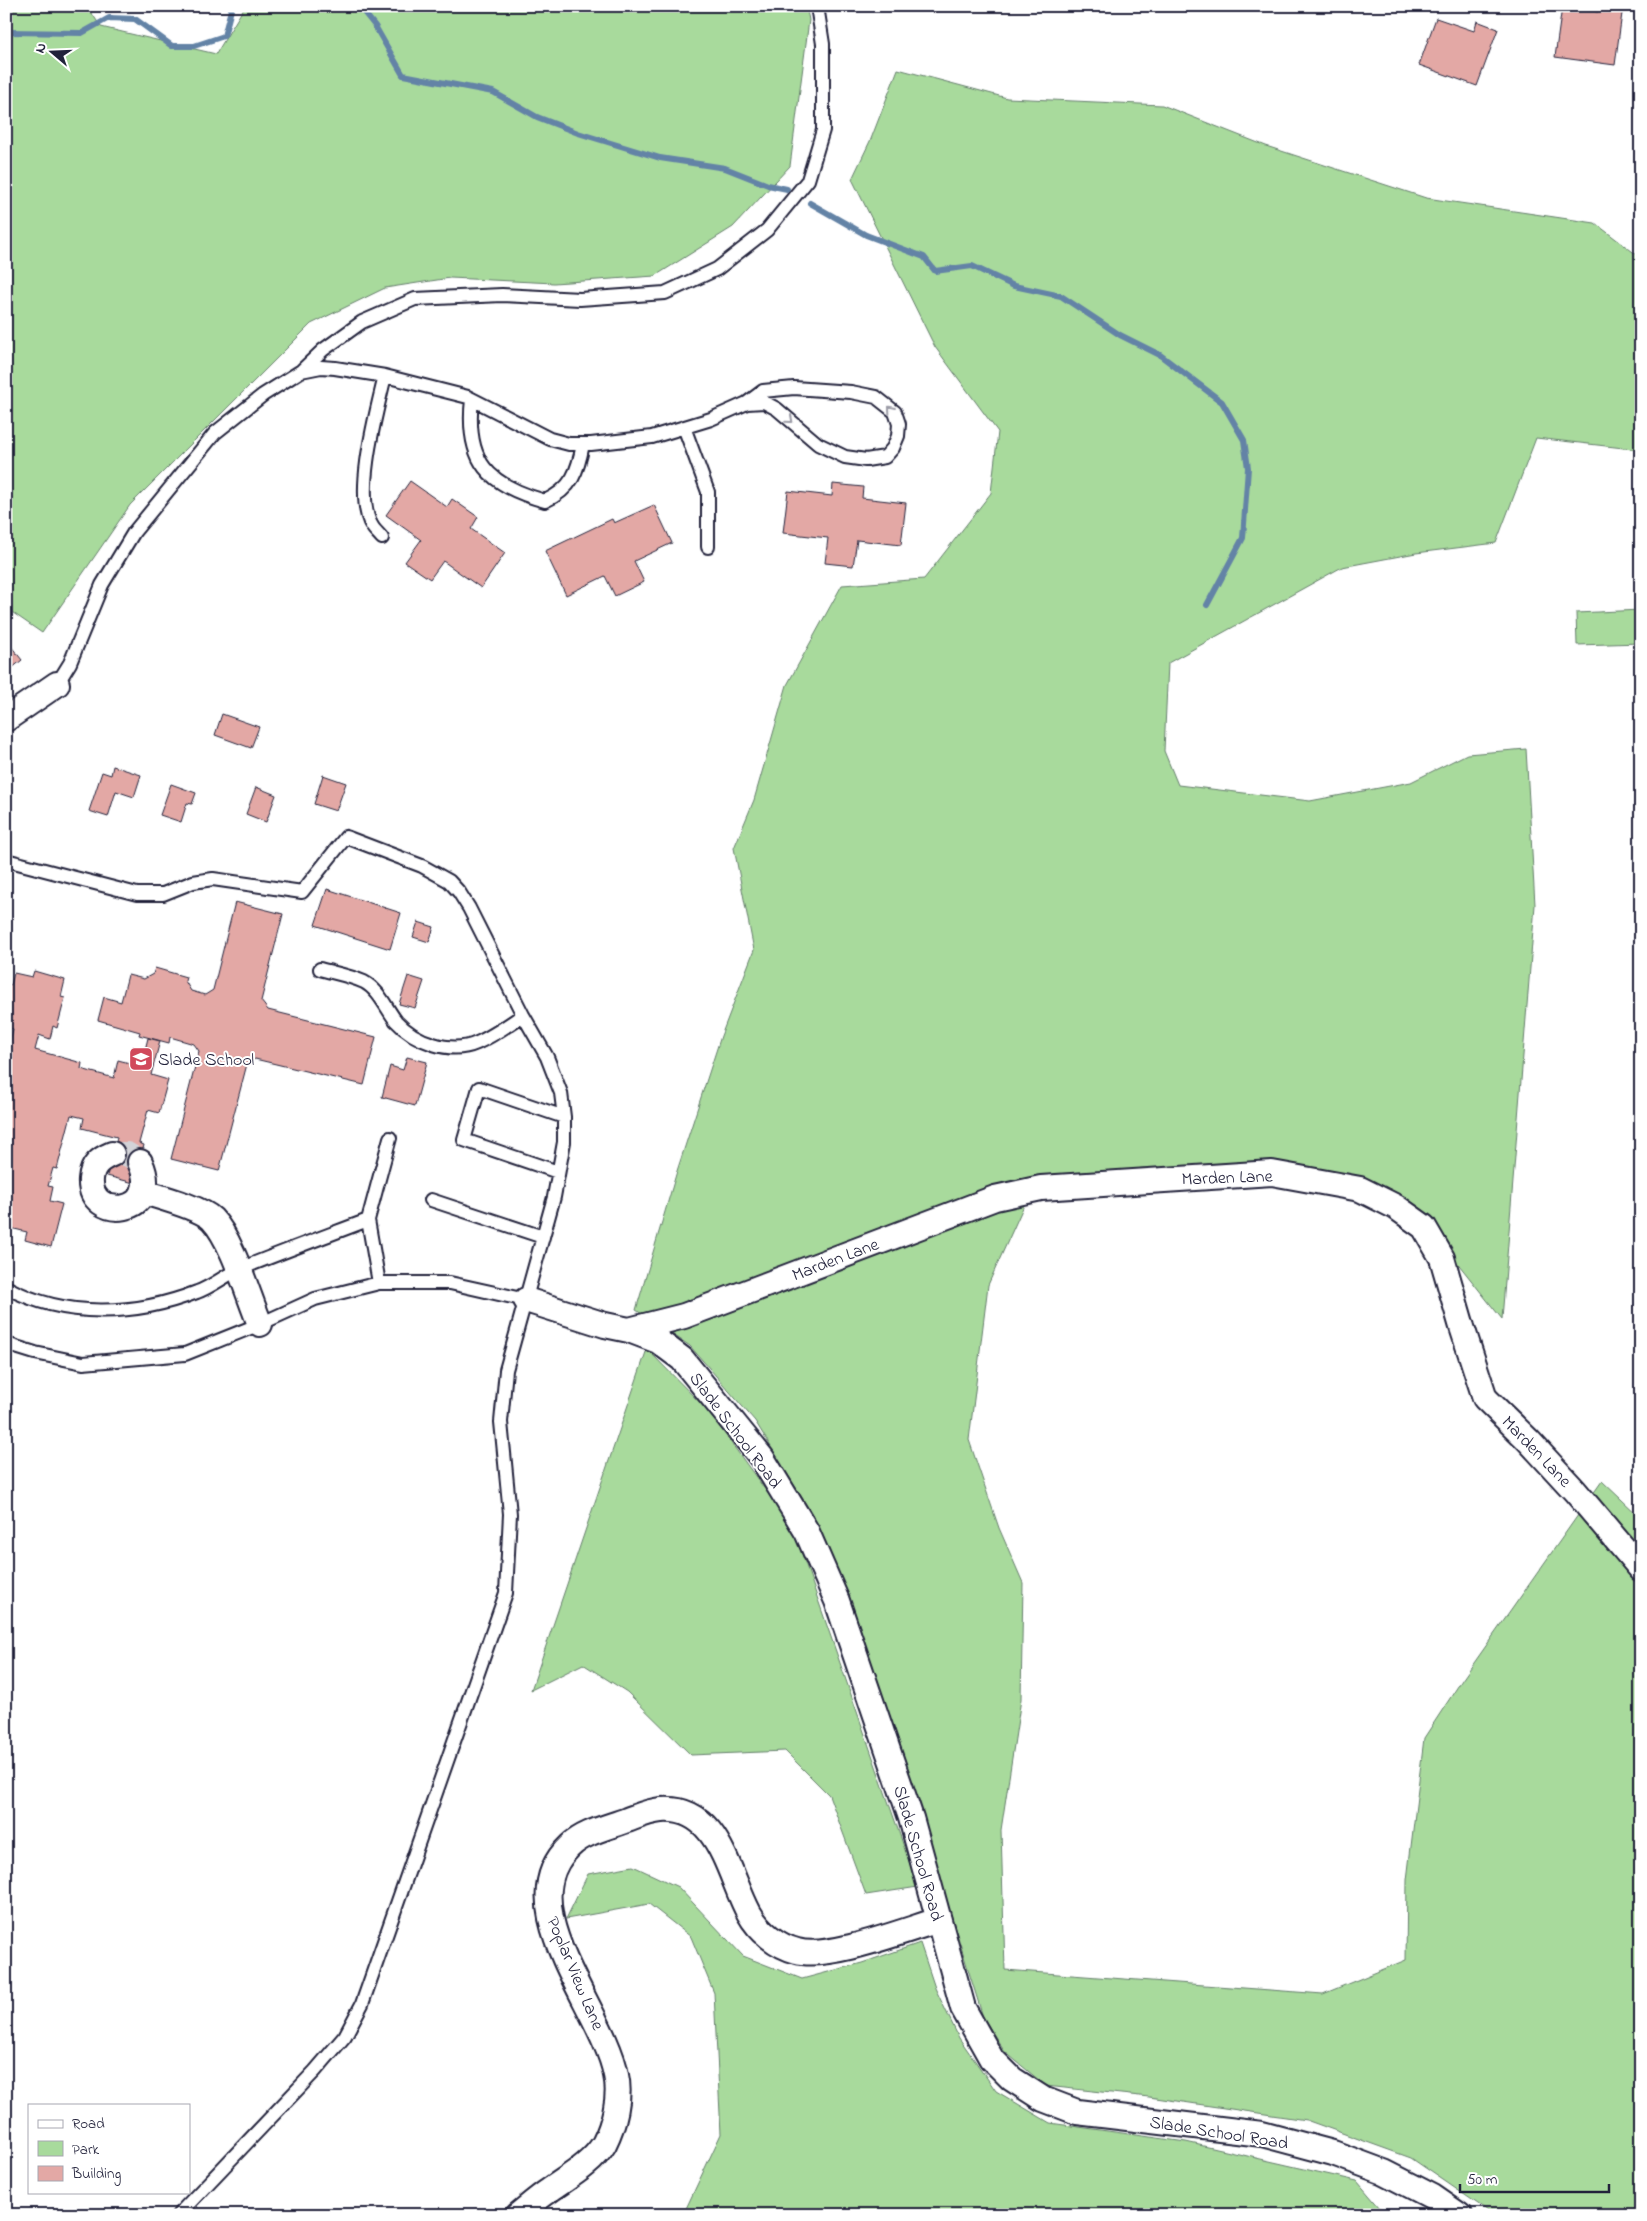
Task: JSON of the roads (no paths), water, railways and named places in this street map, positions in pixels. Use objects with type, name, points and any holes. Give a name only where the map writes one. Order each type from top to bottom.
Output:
[{"type":"street","points":[[6,719],[57,684]]},
{"type":"street","points":[[112,1154],[102,1158],[92,1173],[92,1190],[96,1198],[112,1208],[131,1206],[139,1200],[144,1192],[146,1183],[145,1173],[140,1162]]},
{"type":"street","name":"Marden Lane","points":[[629,1330],[684,1316],[995,1198],[1041,1188],[1272,1173],[1360,1189],[1396,1207],[1424,1227],[1442,1258],[1485,1398],[1528,1440],[1575,1491],[1641,1569]]},
{"type":"street","points":[[144,1192],[176,1201],[211,1218],[228,1244],[260,1324]]},
{"type":"street","name":"Slade School Road","points":[[526,1300],[605,1325],[629,1330],[658,1341],[682,1360],[762,1458],[808,1532],[837,1600],[911,1818],[963,2008],[992,2058],[1012,2079],[1043,2098],[1077,2112],[1262,2134],[1334,2153],[1384,2172],[1433,2197],[1459,2215]]},
{"type":"street","name":"Poplar View Lane","points":[[518,2215],[549,2190],[579,2170],[602,2146],[612,2126],[617,2104],[617,2076],[608,2049],[556,1936],[548,1908],[549,1888],[553,1872],[561,1855],[572,1844],[627,1820],[660,1810],[676,1810],[689,1815],[706,1826],[723,1850],[749,1914],[762,1931],[778,1943],[796,1951],[813,1954],[832,1952],[939,1920]]},
{"type":"lane","points":[[57,684],[70,663],[102,585],[134,532],[215,433],[263,395],[301,371],[323,350],[362,322],[415,300],[502,295],[580,299],[665,293],[717,269],[766,230],[808,180],[823,130],[823,44],[817,6]]},
{"type":"lane","points":[[301,371],[320,367],[385,376],[437,388],[472,399],[550,439],[569,444],[652,438],[711,420],[747,403],[763,392],[794,388],[851,392],[876,397],[895,412],[899,424],[898,436],[893,448],[885,457],[866,460],[845,458],[818,444],[777,408],[764,402],[747,403]]},
{"type":"lane","points":[[382,538],[371,525],[364,499],[373,427],[385,376]]},
{"type":"lane","points":[[472,399],[470,415],[472,437],[478,457],[489,474],[512,490],[545,500],[558,495],[575,475],[583,444]]},
{"type":"lane","points":[[684,428],[708,492],[708,547]]},
{"type":"lane","points":[[6,860],[137,894],[163,894],[193,882],[213,879],[302,892],[346,837],[422,866],[449,881],[469,908],[523,1015],[547,1057],[561,1093],[564,1117],[564,1142],[543,1237],[506,1370],[501,1422],[510,1514],[506,1593],[362,2004],[345,2036],[315,2071],[178,2215]]},
{"type":"lane","points":[[320,969],[365,983],[380,997],[396,1020],[413,1036],[436,1045],[457,1047],[475,1044],[523,1015]]},
{"type":"lane","points":[[558,1172],[464,1140],[480,1088],[564,1117]]},
{"type":"lane","points":[[379,1283],[368,1220],[390,1138]]},
{"type":"lane","points":[[431,1200],[543,1237]]},
{"type":"lane","points":[[6,1287],[56,1307],[94,1311],[129,1309],[165,1302],[198,1292],[238,1270],[368,1220]]},
{"type":"lane","points":[[6,1344],[35,1353],[83,1363],[185,1354],[260,1324],[315,1299],[379,1283],[450,1283],[526,1300]]},
{"type":"waterway","points":[[6,32],[82,33],[109,18],[135,19],[172,46],[194,46],[224,36],[232,6]]},
{"type":"waterway","points":[[359,6],[375,26],[403,75],[493,92],[537,117],[578,133],[660,158],[725,168],[768,185],[787,189]]},
{"type":"waterway","points":[[810,203],[866,235],[924,257],[935,271],[972,266],[1014,286],[1061,296],[1120,335],[1160,355],[1222,402],[1244,440],[1248,468],[1243,538],[1207,605]]},
{"type":"tunnel","points":[[112,1154],[127,1154],[140,1162]]},
{"type":"place","name":"Slade School","points":[[141,1059]]}]
